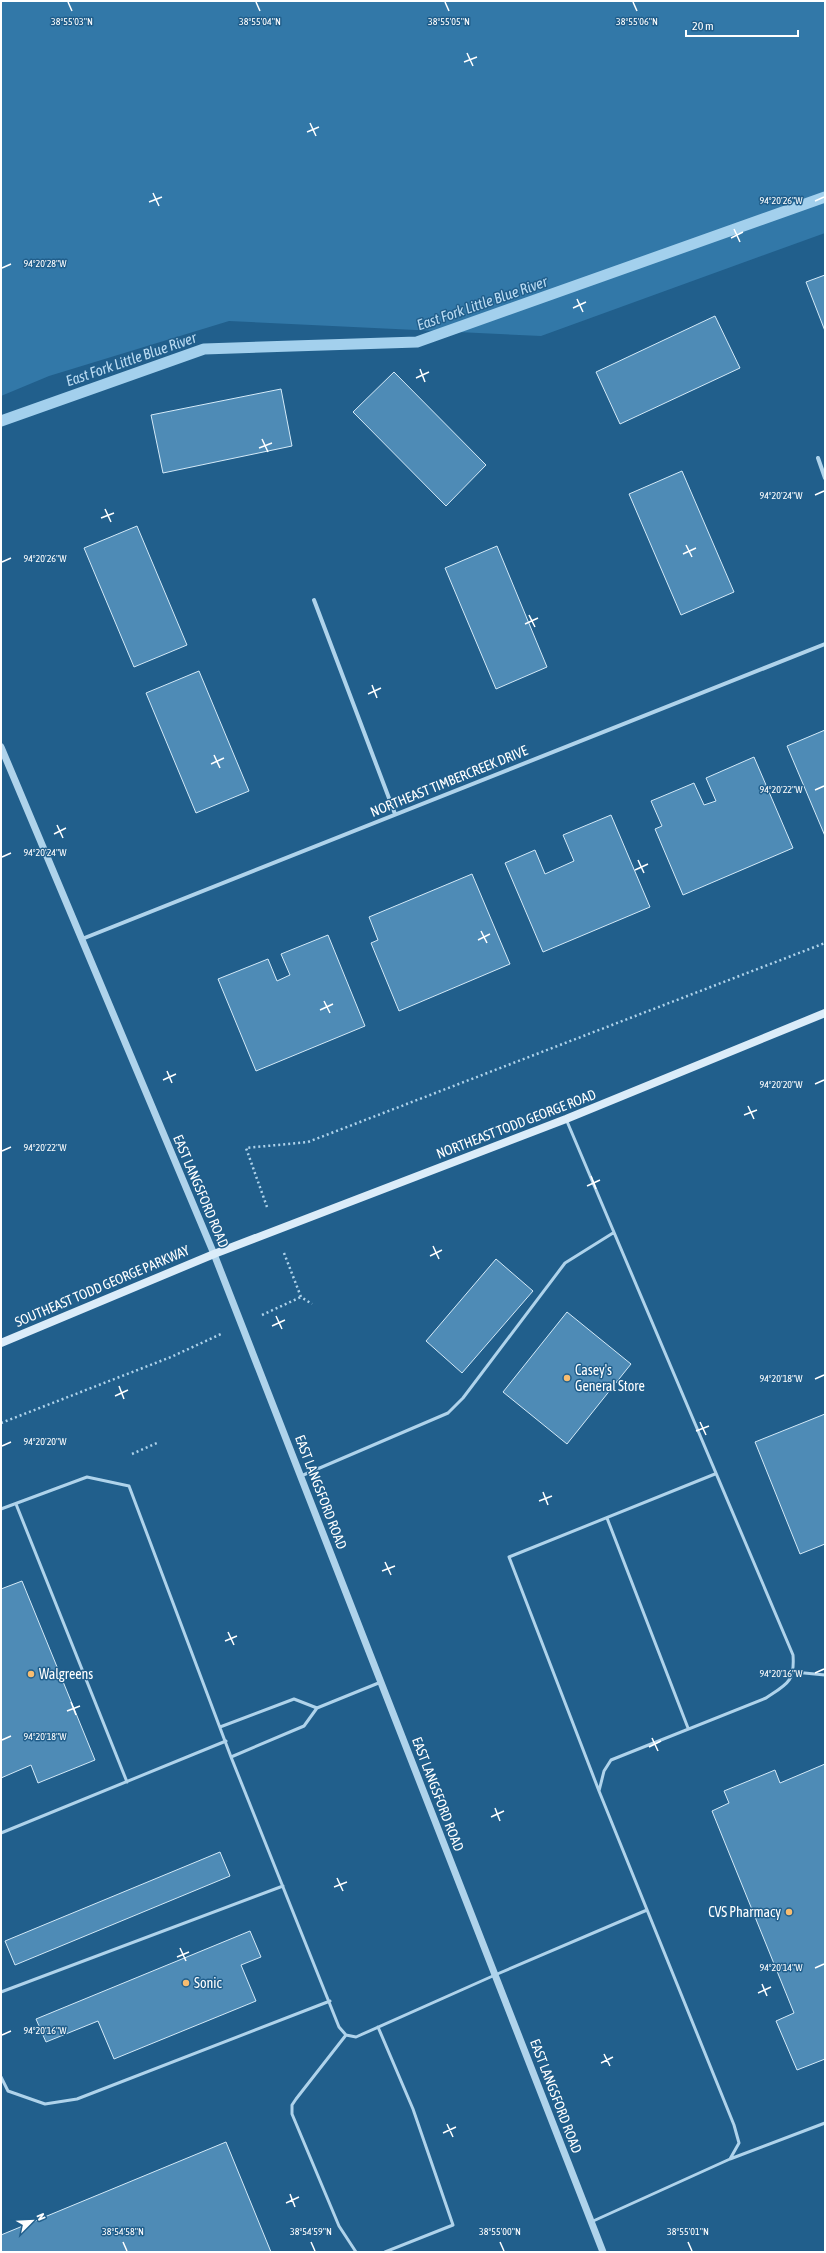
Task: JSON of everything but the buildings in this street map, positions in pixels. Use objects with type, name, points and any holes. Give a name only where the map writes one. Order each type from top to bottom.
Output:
[{"type":"main road","name":"NORTHEAST TODD GEORGE ROAD","points":[[214,1254],[566,1119],[825,1013]]},
{"type":"main road","name":"SOUTHEAST TODD GEORGE PARKWAY","points":[[1,1343],[214,1254]]},
{"type":"street","points":[[818,458],[825,478]]},
{"type":"street","points":[[314,600],[395,814]]},
{"type":"street","name":"NORTHEAST TIMBERCREEK DRIVE","points":[[82,939],[825,644]]},
{"type":"street","name":"EAST LANGSFORD ROAD","points":[[1,747],[214,1254],[603,2252]]},
{"type":"lane","points":[[566,1119],[715,1474],[793,1655],[794,1672],[785,1685],[766,1698],[611,1760],[604,1770],[599,1791]]},
{"type":"lane","points":[[301,1476],[448,1413],[463,1398],[565,1262],[613,1233]]},
{"type":"lane","points":[[715,1474],[509,1557],[599,1791],[734,2125],[739,2143],[730,2159]]},
{"type":"lane","points":[[1,1509],[87,1477],[129,1486],[220,1727],[340,2027],[346,2035],[356,2037],[495,1974],[647,1910]]},
{"type":"lane","points":[[16,1504],[127,1782]]},
{"type":"lane","points":[[607,1518],[688,1728]]},
{"type":"lane","points":[[794,1672],[825,1675]]},
{"type":"lane","points":[[232,1757],[304,1726],[317,1708],[381,1682]]},
{"type":"lane","points":[[220,1727],[294,1699],[317,1708]]},
{"type":"lane","points":[[1,1832],[226,1741]]},
{"type":"lane","points":[[1,1992],[284,1886]]},
{"type":"lane","points":[[1,2077],[8,2091],[45,2104],[77,2099],[330,2001]]},
{"type":"lane","points":[[378,2027],[413,2109],[453,2225],[385,2252]]},
{"type":"lane","points":[[346,2035],[296,2099],[292,2105],[292,2114],[339,2226],[356,2252]]},
{"type":"lane","points":[[591,2222],[730,2159],[825,2123]]},
{"type":"path","points":[[246,1148],[308,1142],[825,943]]},
{"type":"path","points":[[1,1423],[172,1357]]},
{"type":"path","points":[[132,1454],[157,1443]]},
{"type":"shaded area","points":[[1,1],[825,2],[825,233],[541,336],[229,321],[49,376],[1,396]]},
{"type":"waterway","name":"East Fork Little Blue River","points":[[1,421],[204,349],[417,342],[825,197]]},
{"type":"place","name":"Casey's General Store","points":[[567,1378]]},
{"type":"place","name":"Walgreens","points":[[31,1674]]},
{"type":"place","name":"CVS Pharmacy","points":[[789,1912]]},
{"type":"place","name":"Sonic","points":[[186,1983]]}]
